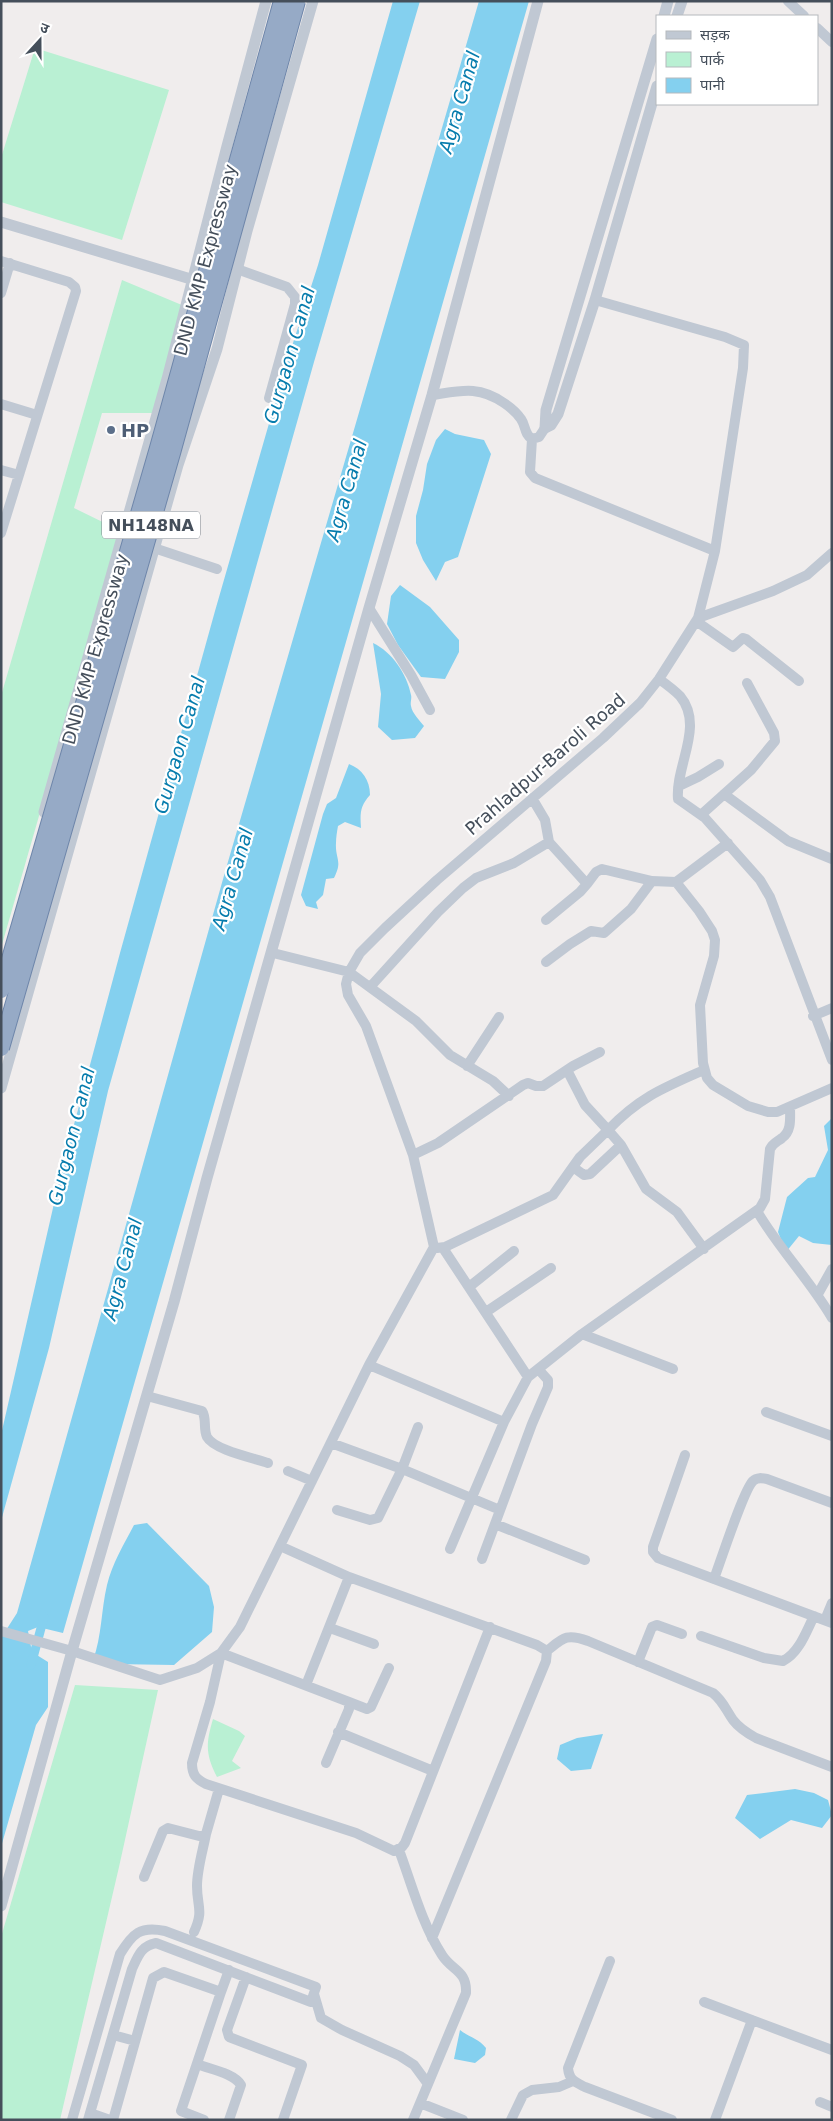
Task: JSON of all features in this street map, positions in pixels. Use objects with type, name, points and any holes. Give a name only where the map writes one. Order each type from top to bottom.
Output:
[{"type":"highway","name":"DND KMP Expressway","points":[[1,990],[158,448],[282,1]]},
{"type":"highway","name":"DND KMP Expressway","points":[[1,1048],[175,443],[298,1]]},
{"type":"street","points":[[1,962],[193,284],[227,146],[266,1]]},
{"type":"street","points":[[1,1088],[30,979],[60,884],[178,464],[216,349],[313,1]]},
{"type":"street","points":[[1,1906],[70,1650],[147,1396],[369,608],[432,395],[538,1]]},
{"type":"street","points":[[664,15],[668,1]]},
{"type":"street","points":[[677,15],[682,1]]},
{"type":"street","points":[[788,1],[803,15]]},
{"type":"street","points":[[818,29],[832,42]]},
{"type":"street","points":[[545,428],[546,410],[656,42]]},
{"type":"street","points":[[532,439],[538,437],[555,420],[558,414],[595,300],[656,89]]},
{"type":"street","points":[[1,222],[193,284]]},
{"type":"street","points":[[1,228],[230,295]]},
{"type":"street","points":[[1,292],[6,262],[70,282],[76,291],[1,533]]},
{"type":"street","points":[[237,269],[287,287],[295,297],[295,304],[269,398]]},
{"type":"street","name":"Prahladpur-Baroli Road","points":[[349,972],[360,953],[386,928],[532,798],[604,738],[640,703],[659,679],[697,620],[715,551],[743,368],[744,345],[726,337],[595,300]]},
{"type":"street","points":[[432,395],[464,390],[485,392],[496,397],[521,418],[526,433],[532,439],[530,472],[535,478],[715,551]]},
{"type":"street","points":[[1,404],[36,415]]},
{"type":"street","points":[[1,470],[19,475]]},
{"type":"street","points":[[154,548],[217,569]]},
{"type":"street","points":[[697,620],[773,591],[807,575],[832,554]]},
{"type":"street","points":[[369,608],[430,710]]},
{"type":"street","points":[[697,620],[733,648],[743,638],[746,639],[799,681]]},
{"type":"street","points":[[659,679],[679,695],[685,704],[689,716],[689,734],[682,762],[679,800],[702,814],[760,880],[770,897],[813,1016],[832,1060]]},
{"type":"street","points":[[702,814],[751,770],[775,740],[774,733],[747,682]]},
{"type":"street","points":[[679,786],[719,764]]},
{"type":"street","points":[[724,794],[788,841],[832,859]]},
{"type":"street","points":[[532,798],[545,820],[549,842],[587,884]]},
{"type":"street","points":[[371,986],[438,912],[463,888],[476,878],[514,863],[549,842]]},
{"type":"street","points":[[546,920],[576,896],[596,872],[602,869],[652,881],[676,882],[728,844]]},
{"type":"street","points":[[546,962],[591,931],[604,933],[631,909],[652,881]]},
{"type":"street","points":[[676,882],[699,911],[712,931],[715,940],[714,956],[700,1006],[704,1070],[712,1085],[748,1106],[768,1112],[777,1112],[832,1088]]},
{"type":"street","points":[[272,953],[349,972],[371,986],[416,1021],[442,1048],[467,1066],[493,1081],[509,1096]]},
{"type":"street","points":[[349,972],[346,984],[348,994],[366,1026],[413,1155],[438,1248],[469,1287],[528,1377]]},
{"type":"street","points":[[813,1016],[832,1008]]},
{"type":"street","points":[[467,1066],[499,1017]]},
{"type":"street","points":[[413,1155],[438,1143],[526,1084],[542,1086],[600,1052]]},
{"type":"street","points":[[567,1070],[585,1105],[621,1145],[646,1189],[677,1212],[704,1248]]},
{"type":"street","points":[[1,1631],[70,1650],[157,1680],[177,1676],[197,1668],[221,1653],[240,1627],[370,1365],[438,1248],[549,1198],[587,1148],[623,1114],[645,1098],[704,1070]]},
{"type":"street","points":[[450,1549],[504,1422],[528,1377],[582,1334],[757,1211],[765,1199],[770,1149],[772,1145],[788,1132],[790,1107]]},
{"type":"street","points":[[573,1167],[588,1175],[621,1145]]},
{"type":"street","points":[[757,1211],[774,1238],[818,1294],[832,1318]]},
{"type":"street","points":[[469,1287],[514,1251]]},
{"type":"street","points":[[486,1312],[551,1268]]},
{"type":"street","points":[[818,1294],[832,1269]]},
{"type":"street","points":[[582,1334],[673,1369]]},
{"type":"street","points":[[370,1365],[504,1422]]},
{"type":"street","points":[[482,1559],[548,1384],[548,1380],[539,1370]]},
{"type":"street","points":[[147,1396],[202,1411],[205,1415],[206,1433],[213,1444],[268,1463]]},
{"type":"street","points":[[766,1412],[832,1436]]},
{"type":"street","points":[[337,1510],[370,1520],[378,1518],[402,1469],[418,1427]]},
{"type":"street","points":[[331,1442],[500,1510]]},
{"type":"street","points":[[686,1455],[653,1552],[662,1560],[828,1622],[832,1603]]},
{"type":"street","points":[[288,1471],[312,1481]]},
{"type":"street","points":[[714,1579],[746,1493],[753,1480],[759,1478],[767,1479],[832,1503]]},
{"type":"street","points":[[495,1524],[585,1560]]},
{"type":"street","points":[[280,1546],[349,1576],[490,1627],[537,1645],[547,1651]]},
{"type":"street","points":[[306,1685],[349,1576]]},
{"type":"street","points":[[701,1636],[777,1662],[783,1661],[791,1656],[799,1646],[814,1616]]},
{"type":"street","points":[[638,1662],[652,1627],[657,1625],[682,1634]]},
{"type":"street","points":[[221,1653],[210,1702],[192,1763],[192,1771],[196,1778],[219,1789],[356,1833],[394,1851],[398,1850],[405,1843],[490,1627]]},
{"type":"street","points":[[330,1628],[374,1644]]},
{"type":"street","points":[[432,1938],[546,1661],[547,1651],[565,1636],[576,1636],[713,1693],[726,1706],[734,1721],[756,1738],[832,1767]]},
{"type":"street","points":[[221,1653],[367,1709],[371,1708],[389,1668]]},
{"type":"street","points":[[326,1763],[349,1708],[349,1702]]},
{"type":"street","points":[[338,1732],[433,1772]]},
{"type":"street","points":[[194,1932],[200,1918],[197,1884],[206,1834],[219,1789]]},
{"type":"street","points":[[144,1877],[163,1831],[168,1828],[199,1836],[206,1834]]},
{"type":"street","points":[[398,1850],[432,1938],[444,1957],[458,1969],[466,1984],[466,1992],[413,2120]]},
{"type":"street","points":[[72,2120],[120,1954],[128,1940],[138,1932],[150,1928],[165,1930],[314,1995],[321,2018],[342,2030],[400,2056],[414,2065],[428,2084]]},
{"type":"street","points":[[138,1932],[146,1945]]},
{"type":"street","points":[[221,1992],[164,1972],[158,1974],[154,1978],[112,2120],[89,2116],[132,1970],[139,1953],[146,1945],[156,1942],[246,1977],[314,1995]]},
{"type":"street","points":[[610,1961],[568,2068],[568,2075],[573,2081],[672,2120]]},
{"type":"street","points":[[204,2120],[180,2111],[229,1970]]},
{"type":"street","points":[[246,1977],[227,2030],[229,2037],[302,2065],[283,2120]]},
{"type":"street","points":[[704,2002],[832,2050]]},
{"type":"street","points":[[716,2120],[752,2020]]},
{"type":"street","points":[[113,2035],[135,2041]]},
{"type":"street","points":[[197,2064],[239,2081],[241,2085],[229,2120]]},
{"type":"street","points":[[511,2120],[523,2094],[532,2090],[559,2087],[573,2081]]},
{"type":"street","points":[[820,2102],[832,2107]]},
{"type":"street","points":[[420,2103],[463,2120]]},
{"type":"green space","points":[[35,48],[169,90],[122,240],[1,202],[1,158]]},
{"type":"green space","points":[[122,280],[189,308],[157,413],[102,413],[74,508],[121,531],[1,948],[1,696]]},
{"type":"green space","points":[[75,1685],[158,1690],[60,2120],[1,2120],[1,1937]]},
{"type":"green space","points":[[213,1719],[239,1731],[245,1736],[232,1761],[241,1768],[217,1777],[210,1762],[208,1748]]},
{"type":"water","name":"Gurgaon Canal","points":[[393,1],[420,1],[314,362],[108,1091],[49,1348],[1,1521],[1,1435],[61,1173],[215,611],[285,368],[318,265]]},
{"type":"water","points":[[479,1],[529,1],[63,1633],[38,1627],[28,1631],[32,1652],[48,1662],[48,1707],[36,1725],[1,1847],[1,1638],[17,1613],[225,872]]},
{"type":"water","points":[[445,429],[455,434],[484,440],[491,454],[458,557],[445,562],[436,581],[423,560],[416,543],[416,516],[427,464],[436,440]]},
{"type":"water","points":[[400,585],[430,607],[459,640],[459,652],[445,679],[421,677],[398,645],[387,624],[391,596]]},
{"type":"water","points":[[373,643],[398,664],[406,679],[411,696],[412,709],[424,726],[415,738],[392,740],[378,727],[381,694]]},
{"type":"water","points":[[349,764],[361,772],[367,780],[370,790],[370,795],[361,810],[361,828],[345,822],[338,826],[336,841],[337,872],[334,878],[326,879],[323,895],[316,902],[318,909],[306,906],[301,895],[323,814],[327,804],[336,798]]},
{"type":"water","points":[[832,1118],[832,1245],[813,1243],[799,1236],[786,1252],[778,1232],[787,1197],[808,1178],[815,1177],[828,1150],[824,1126]]},
{"type":"water","points":[[147,1523],[209,1586],[214,1607],[212,1632],[174,1665],[113,1664],[93,1660],[98,1642],[107,1585],[112,1569],[134,1525]]},
{"type":"water","points":[[603,1734],[591,1769],[571,1771],[557,1759],[560,1745],[577,1738]]},
{"type":"water","points":[[795,1789],[814,1793],[828,1800],[832,1815],[822,1828],[791,1820],[760,1839],[735,1818],[747,1795]]},
{"type":"water","points":[[460,2030],[480,2042],[486,2048],[485,2055],[475,2063],[454,2059]]},
{"type":"waterway","name":"Agra Canal","points":[[31,1665],[44,1617]]},
{"type":"place","name":"HP","points":[[111,430]]}]
